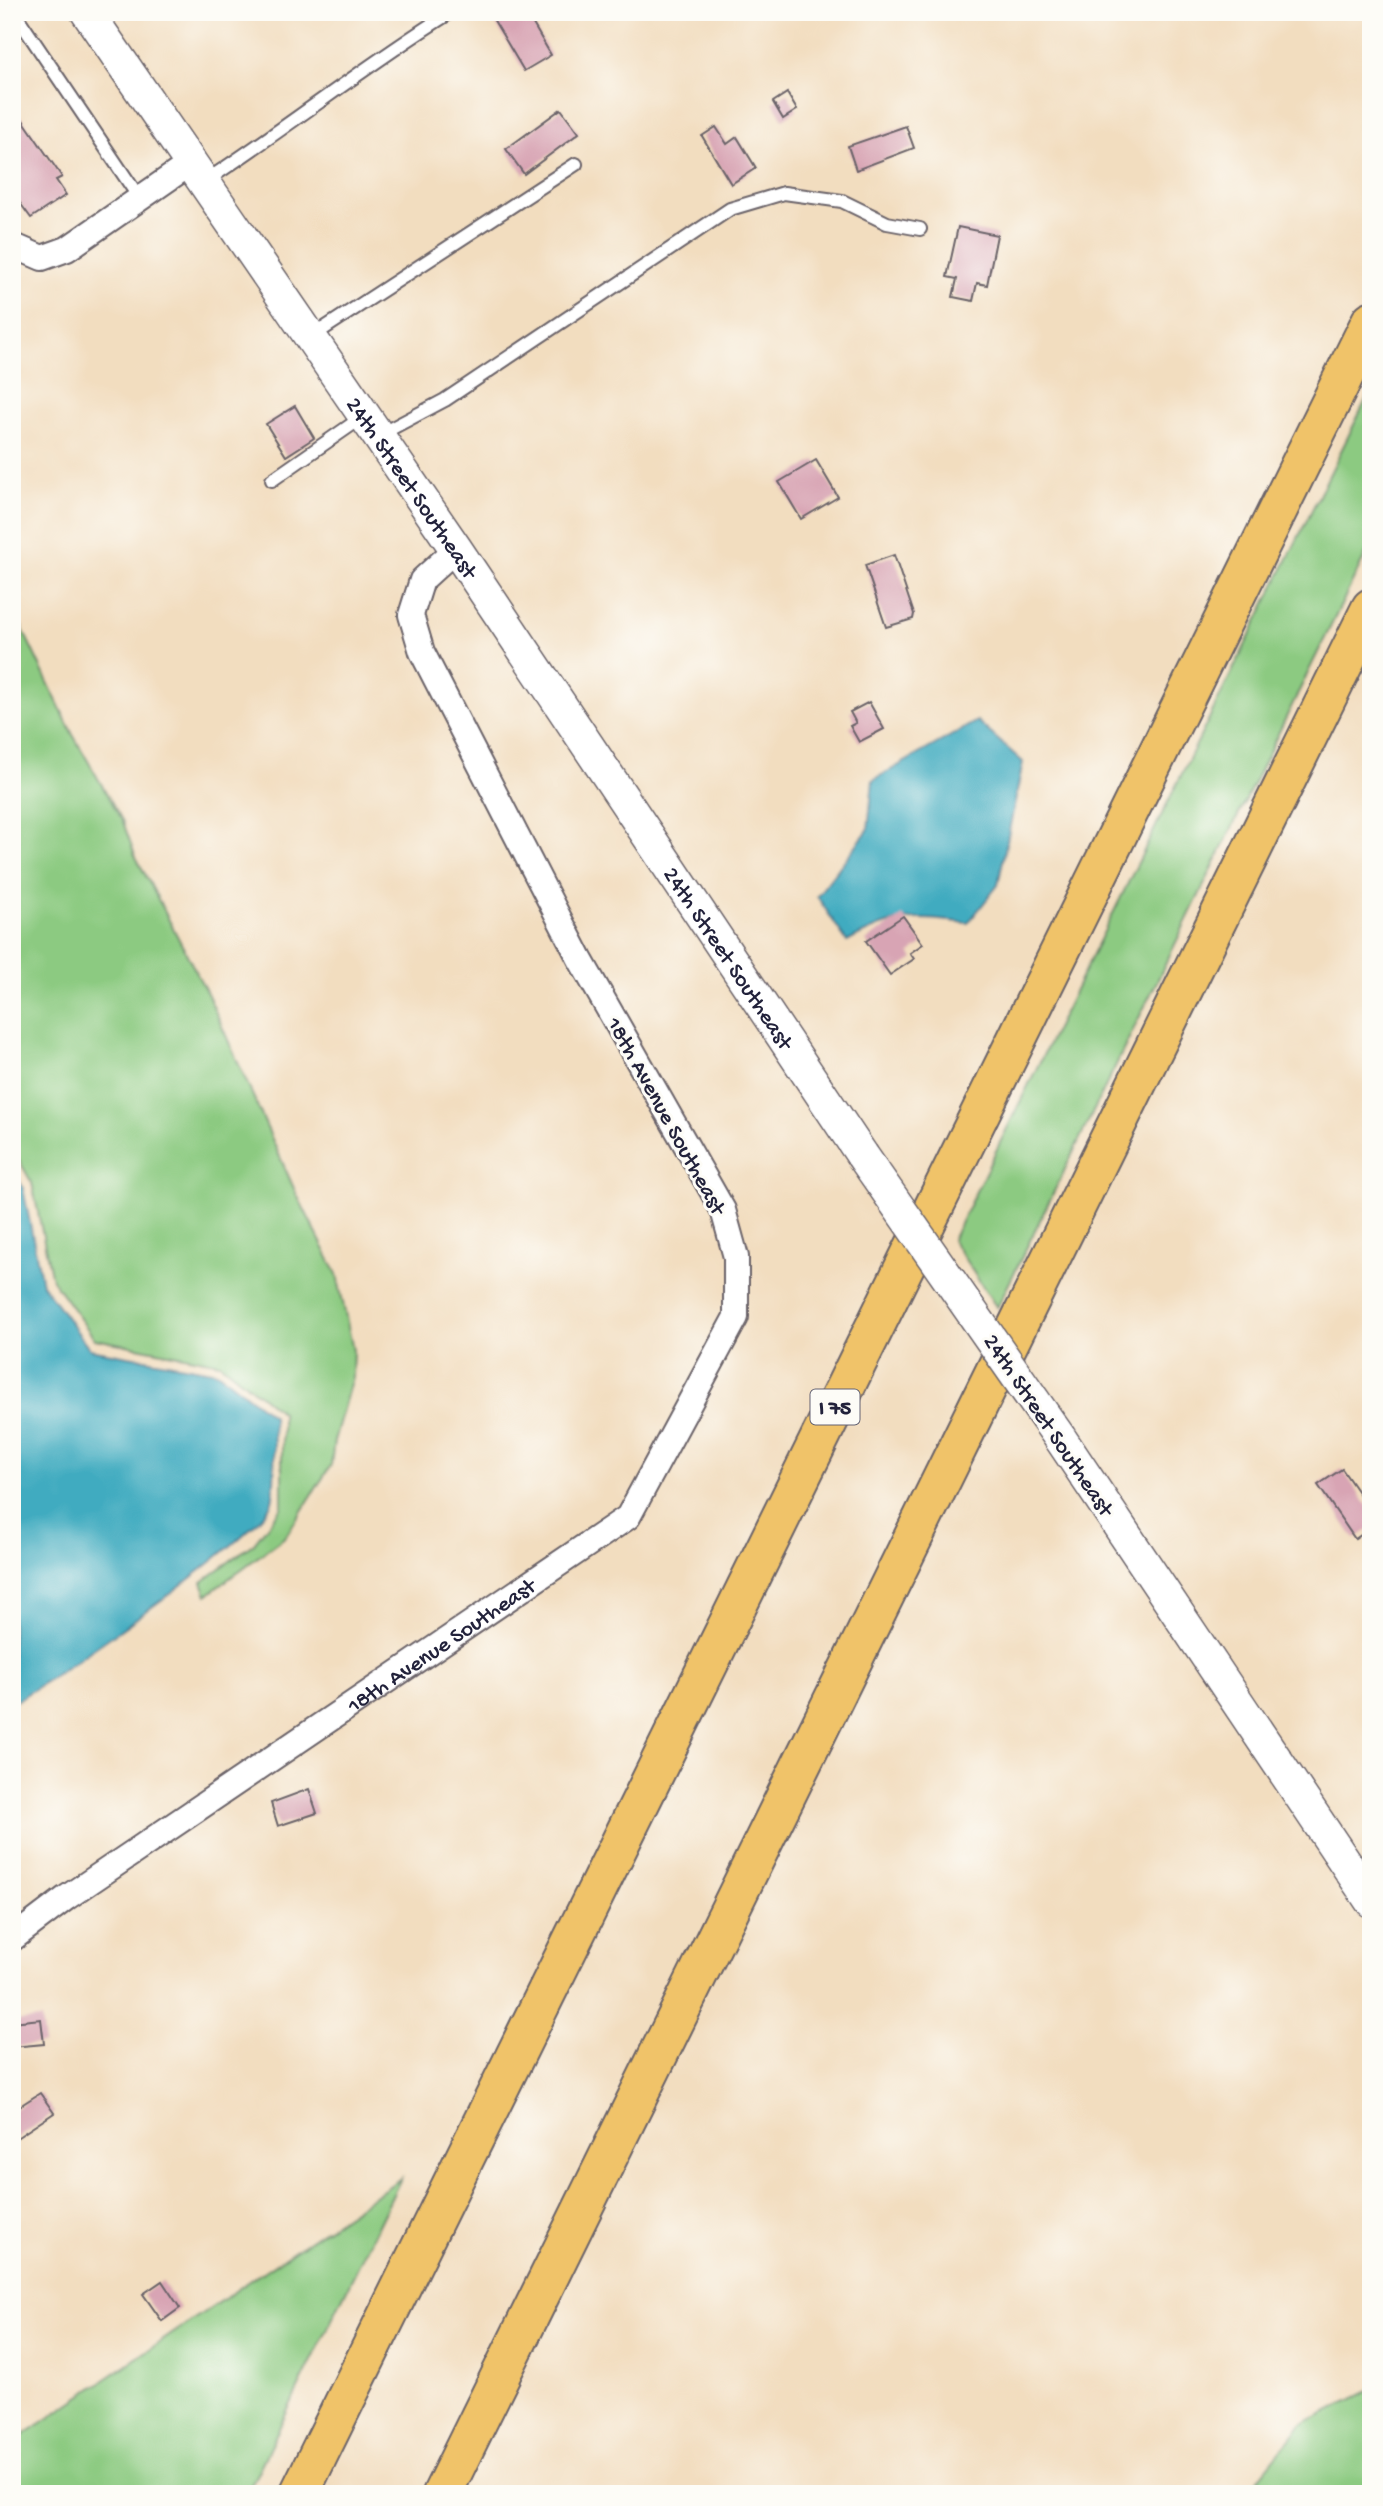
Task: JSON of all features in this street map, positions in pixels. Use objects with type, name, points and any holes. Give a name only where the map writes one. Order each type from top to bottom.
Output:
[{"type":"highway","name":"I 75","points":[[299,2494],[1371,321]]},
{"type":"highway","points":[[442,2494],[1371,608]]},
{"type":"street","name":"24th Street Southeast","points":[[87,12],[456,549],[862,1154],[1060,1438],[1371,1901]]},
{"type":"street","points":[[12,245],[42,258],[67,249],[140,199],[198,172]]},
{"type":"street","name":"18th Avenue Southeast","points":[[12,1939],[66,1898],[628,1517],[736,1317],[736,1257],[723,1210],[580,959],[422,652],[411,615],[422,580],[456,549]]},
{"type":"lane","points":[[14,12],[140,199]]},
{"type":"lane","points":[[198,172],[286,128],[389,51],[451,12]]},
{"type":"lane","points":[[311,337],[576,163]]},
{"type":"lane","points":[[272,480],[371,426],[445,400],[730,209],[784,193],[842,201],[887,223],[920,229]]},
{"type":"green space","points":[[1371,390],[1371,544],[997,1308],[952,1240]]},
{"type":"green space","points":[[12,607],[72,733],[123,822],[135,855],[208,995],[296,1193],[337,1274],[353,1350],[352,1377],[334,1441],[331,1465],[286,1536],[207,1595],[202,1582],[254,1543],[282,1507],[282,1413],[220,1363],[95,1339],[52,1280],[32,1183],[12,1148]]},
{"type":"green space","points":[[401,2178],[247,2494],[12,2494],[12,2443]]},
{"type":"green space","points":[[1371,2390],[1371,2494],[1246,2494],[1302,2424]]},
{"type":"water","points":[[977,721],[1023,762],[998,885],[968,923],[919,919],[893,922],[847,942],[817,896],[868,830],[873,780]]},
{"type":"water","points":[[12,1168],[23,1188],[42,1284],[90,1349],[217,1372],[273,1416],[275,1472],[272,1501],[260,1518],[233,1544],[154,1606],[12,1703]]},
{"type":"building","points":[[489,12],[526,12],[551,55],[524,71]]},
{"type":"building","points":[[787,93],[797,110],[783,119],[773,102]]},
{"type":"building","points":[[12,104],[62,177],[56,180],[66,195],[31,218],[12,192]]},
{"type":"building","points":[[561,109],[579,133],[524,174],[506,149]]},
{"type":"building","points":[[906,126],[914,148],[856,170],[848,146]]},
{"type":"building","points":[[716,127],[727,144],[737,137],[756,168],[731,184],[702,136]]},
{"type":"building","points":[[958,227],[997,235],[987,285],[977,283],[973,301],[953,297],[957,279],[947,277]]},
{"type":"building","points":[[295,406],[314,438],[286,456],[266,424]]},
{"type":"building","points":[[816,460],[838,497],[801,519],[779,482]]},
{"type":"building","points":[[894,555],[914,614],[913,619],[886,627],[865,565]]},
{"type":"building","points":[[869,702],[884,729],[859,742],[850,726],[856,723],[850,712]]},
{"type":"building","points":[[903,916],[923,944],[910,953],[914,959],[890,975],[866,941]]},
{"type":"building","points":[[1342,1469],[1371,1511],[1371,1528],[1355,1539],[1318,1485]]},
{"type":"building","points":[[309,1789],[317,1813],[278,1826],[271,1803]]},
{"type":"building","points":[[41,2019],[44,2044],[12,2047],[12,2022]]},
{"type":"building","points":[[40,2093],[54,2113],[12,2141],[12,2111]]},
{"type":"building","points":[[162,2281],[180,2308],[162,2321],[143,2294]]}]
